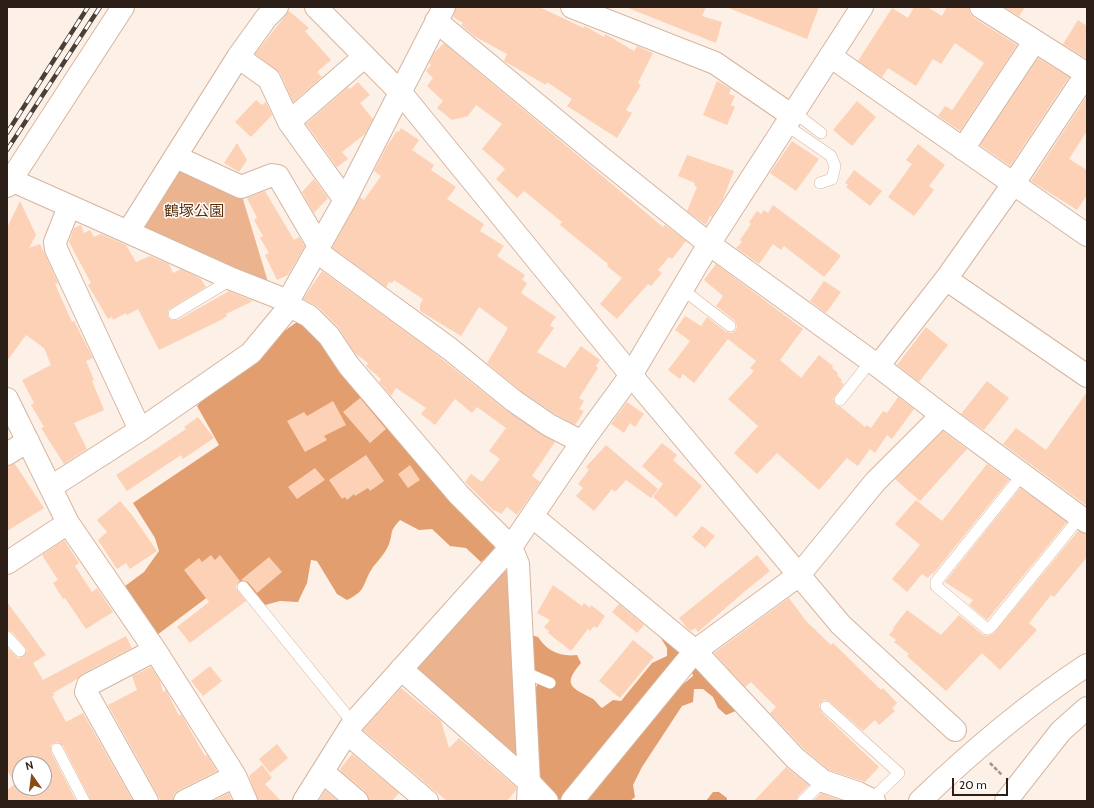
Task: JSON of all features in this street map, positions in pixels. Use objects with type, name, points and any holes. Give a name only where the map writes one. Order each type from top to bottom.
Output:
[{"type":"street","points":[[123,7],[9,183],[128,232],[289,304],[309,316],[329,336],[349,366],[459,495],[511,547],[518,564],[524,672],[528,791]]},
{"type":"street","points":[[128,232],[238,58],[266,18],[277,7]]},
{"type":"street","points":[[316,7],[401,93],[631,375],[841,625],[955,730]]},
{"type":"street","points":[[572,7],[715,63],[790,117]]},
{"type":"street","points":[[304,801],[350,728],[511,547],[582,442],[631,375],[709,244],[862,7]]},
{"type":"street","points":[[875,363],[946,279],[1014,184],[1087,73],[1034,42],[981,7]]},
{"type":"street","points":[[51,487],[140,430],[251,353],[289,304],[401,93],[440,14],[598,156],[709,244],[875,363],[1083,520]]},
{"type":"street","points":[[963,149],[1034,42]]},
{"type":"street","points":[[830,56],[1087,235]]},
{"type":"street","points":[[289,122],[364,57]]},
{"type":"street","points":[[238,58],[269,79],[289,122],[345,200]]},
{"type":"street","points":[[176,157],[241,187],[272,175],[278,176],[318,248],[450,349],[514,401],[549,425],[582,442]]},
{"type":"street","points":[[69,207],[55,242],[56,249],[140,430]]},
{"type":"street","points":[[946,279],[1087,376]]},
{"type":"street","points":[[7,400],[68,523],[154,650],[235,776],[246,801]]},
{"type":"street","points":[[572,801],[696,651],[799,575],[875,482],[942,415]]},
{"type":"street","points":[[7,454],[28,441]]},
{"type":"street","points":[[532,516],[696,651],[795,758],[823,781],[873,800]]},
{"type":"street","points":[[7,563],[68,523]]},
{"type":"street","points":[[147,801],[86,692],[88,685],[154,650]]},
{"type":"street","points":[[920,801],[993,733],[1054,686],[1087,665]]},
{"type":"street","points":[[401,669],[528,791],[547,801]]},
{"type":"street","points":[[1006,801],[1061,731],[1087,708]]},
{"type":"street","points":[[350,728],[427,801]]},
{"type":"street","points":[[323,772],[357,801]]},
{"type":"street","points":[[185,801],[235,776]]},
{"type":"lane","points":[[790,117],[821,133]]},
{"type":"lane","points":[[790,117],[831,156],[835,166],[832,179],[820,183]]},
{"type":"lane","points":[[174,314],[232,279]]},
{"type":"lane","points":[[682,289],[730,326]]},
{"type":"lane","points":[[840,400],[875,363]]},
{"type":"lane","points":[[1022,475],[936,582],[936,586],[986,629],[991,627],[1083,520]]},
{"type":"lane","points":[[243,587],[350,728]]},
{"type":"lane","points":[[7,637],[20,651]]},
{"type":"lane","points":[[524,672],[550,683]]},
{"type":"lane","points":[[826,707],[899,773],[873,800]]},
{"type":"lane","points":[[57,749],[84,801]]},
{"type":"lane","points":[[803,801],[823,781]]},
{"type":"green space","name":"鶴塚公園","points":[[186,167],[242,196],[268,282],[146,231],[143,222],[175,171]]},
{"type":"green space","points":[[500,570],[514,573],[519,754],[513,757],[417,675],[416,667]]},
{"type":"shaded area","points":[[301,319],[495,540],[494,551],[481,562],[466,548],[450,546],[432,529],[419,530],[400,520],[393,530],[388,547],[373,567],[364,586],[358,593],[347,600],[337,594],[317,561],[311,560],[307,583],[298,602],[280,601],[265,605],[251,588],[242,581],[236,584],[229,581],[153,638],[121,589],[144,572],[159,551],[155,538],[133,503],[219,445],[197,406],[204,398],[272,340]]},
{"type":"shaded area","points":[[531,635],[538,637],[554,652],[565,655],[577,655],[581,663],[572,677],[572,686],[593,699],[602,708],[613,700],[621,701],[652,663],[667,656],[667,648],[659,635],[682,652],[569,797],[558,800],[540,788],[535,690],[537,685]]},
{"type":"shaded area","points":[[695,665],[738,710],[726,715],[718,708],[713,697],[703,689],[694,689],[693,702],[682,706],[642,767],[633,785],[635,797],[630,801],[587,801],[681,686],[693,676],[691,668]]},
{"type":"shaded area","points":[[713,792],[719,792],[727,798],[727,801],[706,801]]},
{"type":"building","points":[[456,7],[539,7],[584,28],[585,26],[604,37],[605,34],[634,51],[637,46],[653,53],[638,83],[641,85],[626,110],[632,113],[617,138],[567,106],[572,99],[547,82],[546,85],[504,61],[507,54],[474,36],[461,25],[463,23],[453,17]]},
{"type":"building","points":[[628,7],[706,7],[702,16],[722,22],[716,43]]},
{"type":"building","points":[[726,7],[819,7],[807,39]]},
{"type":"building","points":[[914,7],[927,7],[942,16],[947,7],[969,7],[970,13],[974,18],[1017,45],[960,131],[938,116],[945,106],[952,110],[953,109],[984,63],[955,43],[941,64],[933,59],[916,86],[888,68],[882,77],[858,61],[892,8],[908,18]]},
{"type":"building","points":[[1004,7],[1025,7],[1019,16]]},
{"type":"building","points":[[289,11],[309,28],[305,31],[331,60],[317,72],[322,77],[293,102],[280,73],[255,54]]},
{"type":"building","points":[[1078,20],[1087,26],[1087,59],[1063,44]]},
{"type":"building","points":[[444,43],[663,227],[665,225],[686,241],[672,259],[669,257],[658,270],[662,273],[651,286],[648,284],[617,319],[600,304],[622,278],[607,266],[608,264],[560,225],[562,222],[524,191],[517,198],[496,179],[505,169],[482,149],[502,124],[476,105],[468,116],[452,120],[437,108],[443,101],[427,86],[433,78],[426,71],[431,65],[429,63],[434,53]]},
{"type":"building","points":[[1038,58],[1069,77],[1010,166],[980,145]]},
{"type":"building","points":[[717,81],[731,89],[729,94],[735,96],[731,105],[735,107],[727,125],[703,115]]},
{"type":"building","points":[[358,82],[370,95],[360,103],[373,119],[365,134],[342,152],[348,159],[337,167],[306,124],[348,87],[350,89]]},
{"type":"building","points":[[1087,96],[1087,131],[1069,159],[1087,170],[1087,195],[1077,210],[1031,181]]},
{"type":"building","points":[[256,100],[262,105],[266,102],[272,115],[251,137],[235,122]]},
{"type":"building","points":[[857,101],[876,117],[852,146],[833,130]]},
{"type":"building","points":[[401,128],[419,140],[412,150],[434,165],[431,170],[456,187],[447,199],[484,224],[480,231],[504,246],[497,256],[525,275],[522,280],[527,283],[521,293],[556,317],[550,325],[554,328],[537,352],[565,368],[581,346],[600,360],[596,366],[598,368],[579,398],[584,401],[579,409],[584,411],[575,425],[555,414],[521,391],[487,363],[508,328],[479,307],[461,336],[420,311],[420,305],[423,299],[394,280],[392,283],[389,282],[386,287],[332,248],[360,197],[364,200],[381,176],[374,171],[387,146],[397,131],[399,132]]},
{"type":"building","points":[[792,141],[819,159],[796,191],[770,173]]},
{"type":"building","points":[[237,143],[247,160],[239,172],[224,163]]},
{"type":"building","points":[[918,144],[945,165],[929,186],[934,190],[914,216],[888,197],[912,164],[906,160]]},
{"type":"building","points":[[687,155],[734,171],[723,199],[712,217],[710,216],[706,225],[687,211],[697,187],[694,185],[695,183],[678,176]]},
{"type":"building","points":[[854,170],[882,191],[870,206],[846,187],[848,185],[845,183]]},
{"type":"building","points":[[314,179],[328,198],[314,213],[302,192]]},
{"type":"building","points":[[265,191],[294,240],[299,237],[305,246],[288,275],[277,280],[265,255],[269,253],[260,238],[263,236],[254,220],[257,218],[247,198]]},
{"type":"building","points":[[20,201],[36,235],[29,248],[40,244],[58,283],[55,284],[72,322],[74,321],[93,358],[86,361],[94,380],[92,381],[104,410],[74,423],[87,449],[64,464],[41,428],[44,427],[31,405],[34,403],[22,380],[51,365],[44,348],[26,335],[7,361],[7,228]]},
{"type":"building","points":[[773,205],[841,256],[824,277],[784,246],[781,250],[773,244],[759,264],[736,248],[742,242],[740,240],[751,224],[749,222],[757,211],[761,214],[764,210],[768,213]]},
{"type":"building","points":[[81,225],[84,233],[90,230],[94,237],[101,234],[126,245],[136,262],[150,256],[169,264],[173,273],[181,269],[201,279],[206,287],[168,310],[168,317],[171,320],[178,320],[229,291],[253,301],[226,314],[227,316],[221,320],[159,350],[138,309],[113,320],[112,317],[108,319],[88,285],[91,283],[69,242],[74,228]]},
{"type":"building","points":[[716,264],[803,329],[780,360],[801,378],[819,355],[833,366],[832,368],[838,373],[837,375],[844,384],[833,399],[836,406],[841,407],[865,427],[867,425],[871,428],[883,411],[887,413],[898,397],[914,409],[892,439],[887,435],[875,453],[870,449],[858,466],[847,458],[819,490],[777,453],[757,474],[734,453],[758,426],[728,399],[754,371],[750,368],[756,361],[728,339],[694,383],[683,374],[680,379],[668,370],[690,341],[675,330],[685,316],[701,326],[707,317],[726,332],[732,333],[736,330],[737,327],[735,321],[716,306],[723,296],[704,280]]},
{"type":"building","points":[[322,271],[428,348],[507,411],[555,442],[532,476],[540,482],[517,515],[507,507],[501,514],[495,510],[494,511],[465,482],[471,474],[482,482],[500,459],[489,451],[506,428],[477,407],[472,413],[455,399],[435,425],[421,414],[426,408],[396,388],[391,396],[379,382],[381,379],[366,366],[368,363],[355,353],[338,327],[318,307],[303,299]]},
{"type":"building","points":[[824,281],[841,292],[826,313],[810,301]]},
{"type":"building","points":[[926,327],[948,345],[919,382],[897,365]]},
{"type":"building","points":[[987,381],[1009,398],[984,430],[961,414]]},
{"type":"building","points":[[1087,392],[1087,506],[1003,444],[1016,428],[1046,450]]},
{"type":"building","points":[[360,398],[386,429],[370,443],[343,412]]},
{"type":"building","points":[[333,401],[346,425],[324,436],[327,440],[305,452],[287,421],[304,412],[307,416]]},
{"type":"building","points":[[627,402],[644,414],[635,427],[630,423],[624,433],[611,424]]},
{"type":"building","points":[[198,417],[214,438],[183,459],[181,455],[127,491],[116,475],[186,429],[184,427]]},
{"type":"building","points":[[943,431],[967,449],[920,501],[895,479]]},
{"type":"building","points":[[662,443],[677,455],[673,460],[702,486],[676,517],[653,497],[663,484],[642,466]]},
{"type":"building","points":[[606,445],[658,489],[651,498],[626,480],[615,492],[612,489],[594,511],[576,496],[583,488],[578,484],[589,470],[586,467]]},
{"type":"building","points":[[366,455],[384,481],[370,491],[368,488],[355,496],[354,494],[347,500],[345,497],[342,499],[329,480]]},
{"type":"building","points":[[15,464],[44,508],[7,531],[7,466]]},
{"type":"building","points":[[987,464],[1009,480],[933,574],[932,573],[928,578],[922,574],[907,592],[892,579],[920,545],[895,524],[916,500],[942,521]]},
{"type":"building","points":[[410,465],[420,480],[408,488],[398,474]]},
{"type":"building","points":[[315,468],[325,480],[297,499],[288,487]]},
{"type":"building","points":[[1020,488],[1067,522],[987,620],[969,605],[973,600],[945,582]]},
{"type":"building","points":[[120,501],[132,515],[157,551],[130,569],[126,563],[117,569],[98,540],[107,532],[97,520]]},
{"type":"building","points":[[702,526],[715,536],[705,548],[692,537]]},
{"type":"building","points":[[1078,531],[1087,534],[1087,557],[1054,597],[1051,595],[1029,623],[1037,630],[1000,670],[982,653],[946,691],[907,656],[909,654],[894,642],[896,640],[889,635],[907,610],[941,635],[959,615],[983,635],[987,636],[994,633]]},
{"type":"building","points":[[64,540],[79,563],[75,566],[92,592],[97,588],[113,612],[86,629],[65,598],[63,599],[53,583],[58,580],[42,555]]},
{"type":"building","points":[[211,555],[215,560],[220,555],[240,581],[236,588],[246,601],[190,643],[177,627],[209,602],[184,570],[199,558],[202,562]]},
{"type":"building","points":[[757,555],[770,571],[698,632],[695,628],[691,631],[687,628],[679,618]]},
{"type":"building","points":[[269,557],[282,572],[257,593],[248,582],[241,580]]},
{"type":"building","points":[[553,585],[582,606],[584,603],[590,608],[591,605],[605,616],[597,628],[594,626],[590,631],[588,629],[571,651],[548,633],[549,631],[544,627],[550,620],[537,613]]},
{"type":"building","points":[[789,598],[806,621],[831,645],[833,643],[881,690],[883,688],[897,703],[892,708],[895,711],[879,725],[875,720],[863,731],[830,702],[824,700],[819,705],[821,712],[879,767],[865,782],[829,770],[804,749],[770,713],[776,707],[751,682],[745,687],[714,653]]},
{"type":"building","points":[[7,602],[46,655],[33,663],[43,680],[126,636],[132,648],[82,674],[77,679],[53,693],[55,695],[52,696],[66,722],[83,713],[133,801],[91,801],[63,746],[57,742],[51,745],[51,752],[76,801],[7,801],[7,790],[12,786],[12,796],[52,796],[52,756],[12,756],[12,779],[7,770],[7,647],[18,658],[24,656],[27,650],[12,632],[7,630]]},
{"type":"building","points":[[619,604],[644,625],[637,633],[612,612]]},
{"type":"building","points":[[633,640],[654,657],[620,698],[599,681]]},
{"type":"building","points":[[210,666],[222,681],[203,696],[191,681]]},
{"type":"building","points":[[151,667],[160,681],[163,692],[166,690],[179,716],[181,714],[205,756],[207,755],[217,771],[179,790],[174,794],[173,801],[161,801],[108,705],[137,690],[132,676]]},
{"type":"building","points":[[401,688],[441,721],[449,748],[459,738],[516,787],[516,790],[507,801],[447,801],[363,730]]},
{"type":"building","points":[[277,744],[288,758],[270,773],[259,759]]},
{"type":"building","points":[[352,754],[399,793],[392,801],[369,801],[365,791],[342,772],[340,769]]},
{"type":"building","points":[[262,765],[272,778],[265,784],[281,801],[258,801],[249,776]]},
{"type":"building","points":[[786,767],[809,785],[798,796],[796,801],[754,801]]},
{"type":"building","points":[[326,791],[338,801],[319,801]]},
{"type":"building","points":[[229,793],[232,801],[213,801]]},
{"type":"building","points":[[821,793],[843,801],[813,801]]},
{"type":"railway","points":[[7,133],[88,7]]},
{"type":"railway","points":[[7,150],[100,7]]}]
